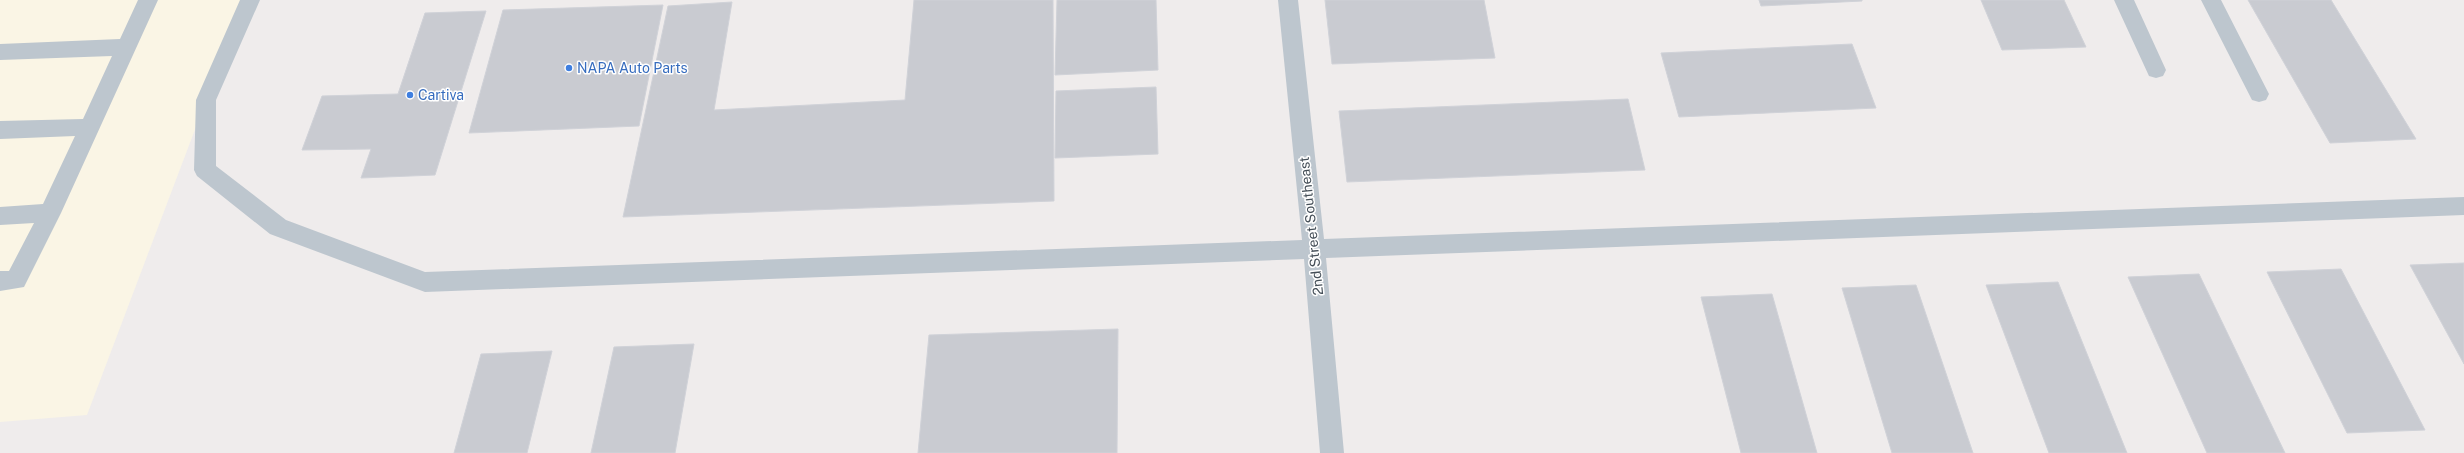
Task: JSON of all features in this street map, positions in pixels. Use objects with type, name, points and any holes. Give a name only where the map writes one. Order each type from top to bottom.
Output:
[{"type":"street","points":[[0,281],[16,280],[50,213],[148,0]]},
{"type":"street","points":[[250,0],[206,100],[205,170],[278,227],[425,282],[1314,247],[2464,206]]},
{"type":"street","name":"2nd Street Southeast","points":[[1288,0],[1314,247],[1332,453]]},
{"type":"street","points":[[2124,0],[2156,70]]},
{"type":"street","points":[[2211,0],[2258,94]]},
{"type":"street","points":[[0,52],[126,47]]},
{"type":"street","points":[[0,130],[90,127]]},
{"type":"street","points":[[0,216],[50,213]]},
{"type":"shaded area","points":[[0,0],[244,0],[87,415],[0,422]]},
{"type":"building","points":[[914,0],[1053,0],[1054,201],[623,217],[668,6],[732,2],[714,110],[905,100]]},
{"type":"building","points":[[1057,0],[1156,0],[1158,70],[1055,75]]},
{"type":"building","points":[[1325,0],[1484,0],[1495,58],[1332,64]]},
{"type":"building","points":[[1759,0],[1862,0],[1862,1],[1761,6]]},
{"type":"building","points":[[1981,0],[2064,0],[2086,47],[2002,50]]},
{"type":"building","points":[[2248,0],[2331,0],[2416,139],[2330,143]]},
{"type":"building","name":"NAPA Auto Parts","points":[[663,5],[639,126],[469,133],[503,10]]},
{"type":"building","name":"Cartiva","points":[[486,11],[435,175],[361,178],[371,149],[302,150],[322,96],[398,94],[425,13]]},
{"type":"building","points":[[1852,44],[1876,108],[1679,117],[1661,53]]},
{"type":"building","points":[[1156,87],[1158,154],[1055,158],[1056,91]]},
{"type":"building","points":[[1628,99],[1645,170],[1347,182],[1339,111]]},
{"type":"building","points":[[2464,263],[2464,364],[2410,265]]},
{"type":"building","points":[[2341,269],[2425,430],[2347,433],[2267,272]]},
{"type":"building","points":[[2199,274],[2285,453],[2207,453],[2128,277]]},
{"type":"building","points":[[2058,282],[2127,453],[2049,453],[1986,285]]},
{"type":"building","points":[[1916,285],[1973,453],[1892,453],[1842,288]]},
{"type":"building","points":[[1772,294],[1817,453],[1741,453],[1701,297]]},
{"type":"building","points":[[1118,329],[1117,453],[918,453],[929,335]]},
{"type":"building","points":[[694,344],[675,453],[591,453],[614,347]]},
{"type":"building","points":[[552,351],[527,453],[454,453],[481,354]]},
{"type":"place","name":"NAPA Auto Parts","points":[[569,68]]},
{"type":"place","name":"Cartiva","points":[[410,95]]}]
